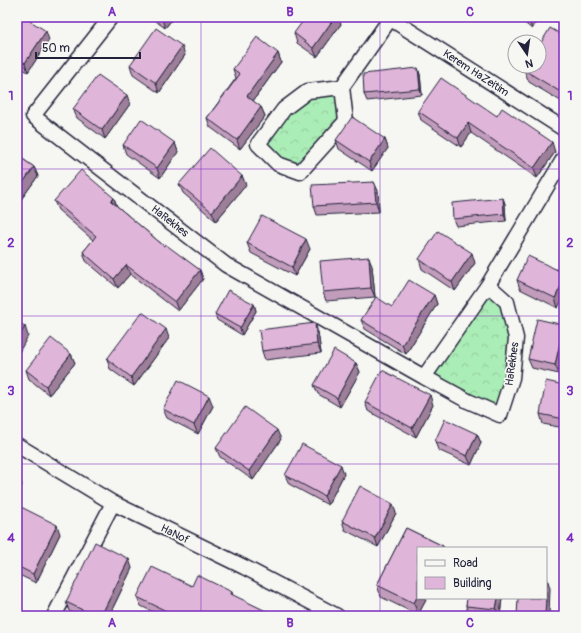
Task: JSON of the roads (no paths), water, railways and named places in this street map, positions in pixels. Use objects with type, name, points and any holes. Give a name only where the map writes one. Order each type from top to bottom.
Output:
[{"type":"street","name":"HaRekhes","points":[[111,17],[33,116],[226,265],[424,377],[468,401],[500,415],[512,378],[516,338],[507,302],[488,284]]},
{"type":"street","points":[[342,87],[308,91],[284,108],[258,144],[278,164],[300,172],[346,121],[342,87],[389,18]]},
{"type":"street","name":"Kerem HaZeitim","points":[[389,18],[564,129]]},
{"type":"street","points":[[424,377],[488,284],[564,158]]},
{"type":"street","name":"HaNof","points":[[17,445],[113,503],[338,616]]},
{"type":"street","points":[[54,616],[113,503]]}]
